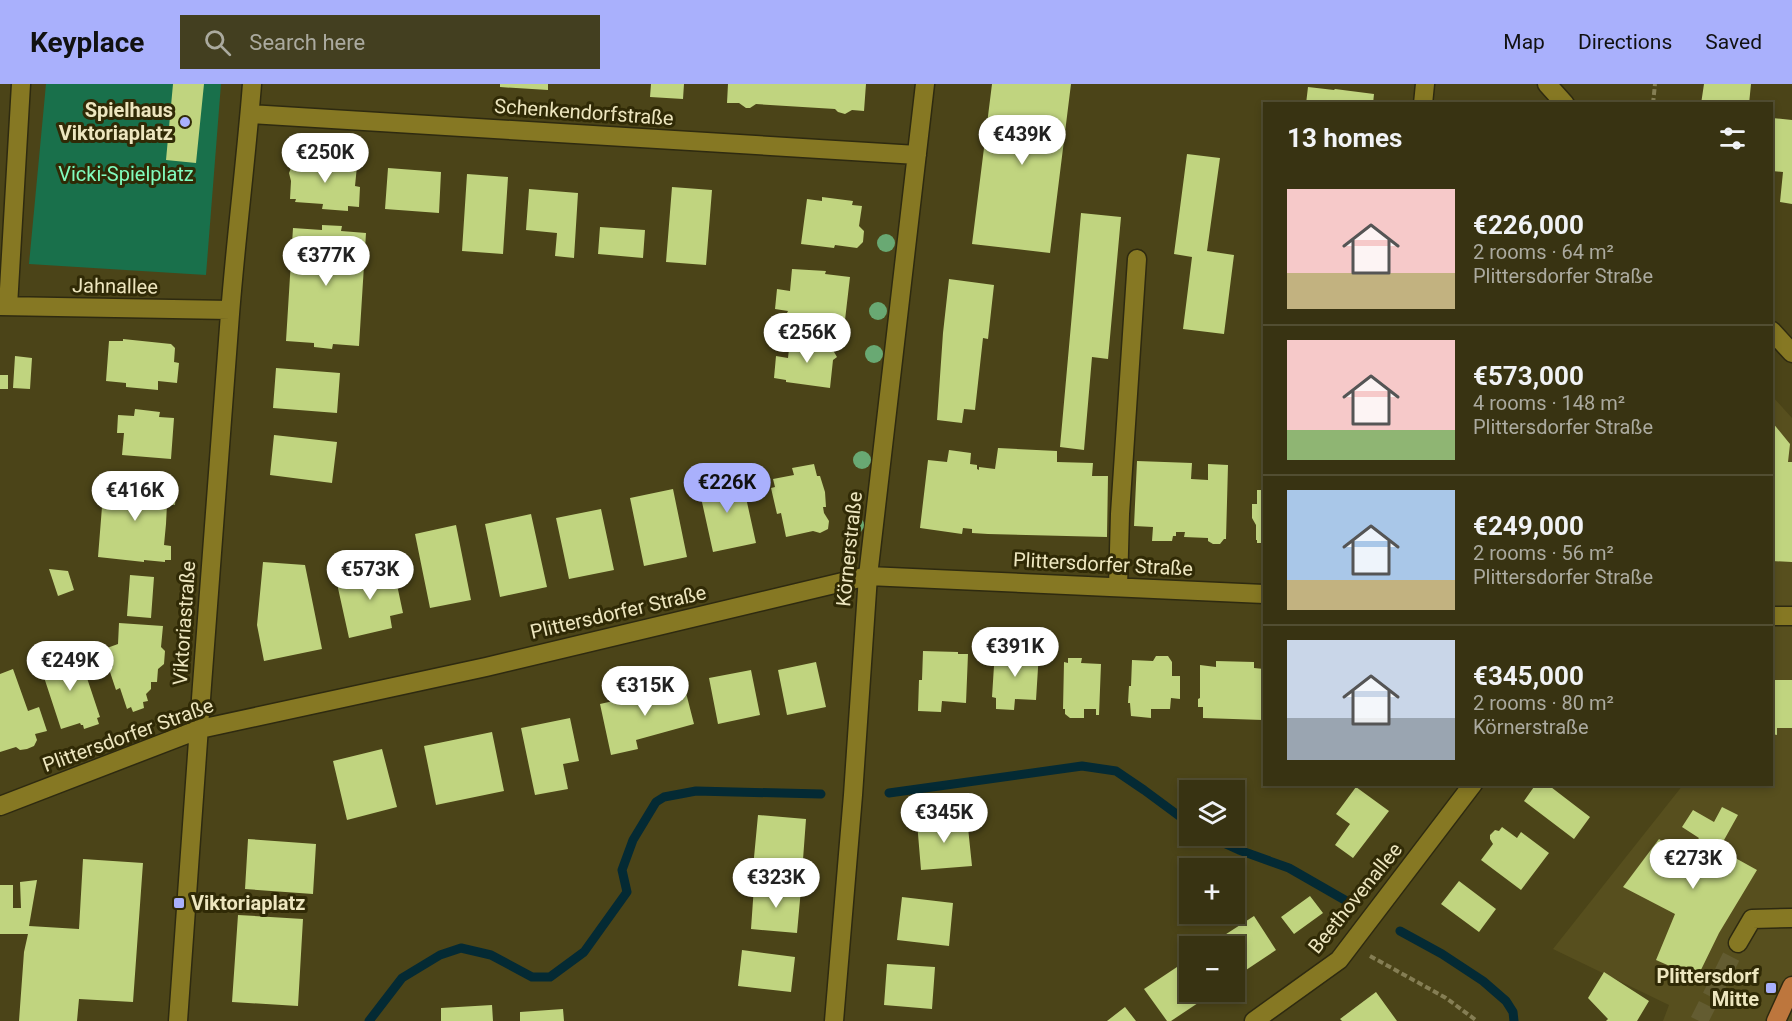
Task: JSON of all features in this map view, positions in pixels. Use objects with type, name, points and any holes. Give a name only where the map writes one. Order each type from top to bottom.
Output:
[{"type":"main road","points":[[1776,1021],[1792,986]]},
{"type":"street","points":[[4,306],[21,84]]},
{"type":"street","name":"Viktoriastraße","points":[[178,1021],[230,310],[252,84]]},
{"type":"street","name":"Körnerstraße","points":[[834,1021],[868,576],[926,84]]},
{"type":"street","points":[[1423,102],[1425,84]]},
{"type":"street","points":[[1547,84],[1563,102]]},
{"type":"street","name":"Schenkendorfstraße","points":[[250,114],[916,155]]},
{"type":"street","points":[[1118,586],[1120,514],[1137,259]]},
{"type":"street","name":"Jahnallee","points":[[4,306],[230,310]]},
{"type":"street","points":[[1773,332],[1792,353]]},
{"type":"street","name":"Plittersdorfer Straße","points":[[0,806],[200,729],[486,667],[868,576],[1263,594]]},
{"type":"street","points":[[1773,616],[1792,616]]},
{"type":"street","name":"Beethovenallee","points":[[1254,1021],[1339,960],[1471,786]]},
{"type":"street","points":[[1738,942],[1752,919],[1792,918]]},
{"type":"path","points":[[1653,102],[1655,84]]},
{"type":"path","points":[[1350,946],[1446,998],[1477,1021]]},
{"type":"shaded area","points":[[1773,397],[1792,418],[1792,1021],[1663,1021],[1669,1005],[1553,949],[1682,786],[1773,786]]},
{"type":"green space","name":"Vicki-Spielplatz","points":[[46,84],[221,84],[206,275],[29,264]]},
{"type":"building","name":"Spielhaus Viktoriaplatz","points":[[173,84],[204,84],[196,163],[166,160]]},
{"type":"building","points":[[500,84],[548,84],[548,90],[500,87]]},
{"type":"building","points":[[651,84],[684,84],[683,99],[650,97]]},
{"type":"building","points":[[728,84],[866,84],[864,111],[852,110],[845,114],[835,109],[756,104],[746,108],[739,103],[727,103]]},
{"type":"building","points":[[992,84],[1071,84],[1050,253],[972,244]]},
{"type":"building","points":[[1704,84],[1751,84],[1749,102],[1701,102]]},
{"type":"building","points":[[1308,87],[1374,94],[1373,102],[1306,102]]},
{"type":"building","points":[[1773,118],[1792,120],[1792,204],[1780,202],[1783,172],[1773,171]]},
{"type":"building","points":[[1187,154],[1220,158],[1207,251],[1234,255],[1224,334],[1183,329],[1192,257],[1174,254]]},
{"type":"building","points":[[333,158],[342,159],[348,165],[357,166],[355,186],[360,187],[359,207],[348,206],[348,211],[322,209],[323,204],[295,202],[296,199],[290,199],[289,173],[293,163],[298,164],[298,161],[326,163]]},
{"type":"building","points":[[388,168],[441,172],[439,213],[385,209]]},
{"type":"building","points":[[467,174],[508,177],[503,254],[462,251]]},
{"type":"building","points":[[672,187],[712,190],[706,265],[666,262]]},
{"type":"building","points":[[529,189],[578,193],[574,258],[555,256],[557,233],[526,230]]},
{"type":"building","points":[[822,197],[853,201],[852,205],[862,206],[859,226],[864,231],[863,242],[857,248],[801,244],[807,199],[822,201]]},
{"type":"building","points":[[1081,213],[1121,217],[1108,359],[1092,357],[1084,450],[1060,447]]},
{"type":"building","points":[[322,225],[342,226],[341,231],[366,233],[359,346],[333,344],[332,349],[314,347],[314,343],[286,341],[293,228],[322,230]]},
{"type":"building","points":[[600,227],[645,230],[643,258],[598,254]]},
{"type":"building","points":[[792,269],[826,271],[825,274],[850,277],[845,320],[815,316],[810,319],[797,318],[793,313],[775,309],[777,289],[790,291]]},
{"type":"building","points":[[949,279],[994,285],[988,339],[983,338],[975,410],[964,409],[962,423],[937,420]]},
{"type":"building","points":[[809,338],[822,340],[822,344],[835,345],[834,352],[837,357],[833,360],[830,388],[786,382],[786,380],[774,378],[776,356],[788,358],[790,340],[808,342]]},
{"type":"building","points":[[123,339],[171,344],[175,348],[174,362],[179,363],[177,383],[158,381],[158,390],[126,387],[126,383],[106,381],[109,341],[123,341]]},
{"type":"building","points":[[15,356],[32,358],[30,389],[13,388]]},
{"type":"building","points":[[276,368],[340,373],[337,413],[273,408]]},
{"type":"building","points":[[0,375],[8,375],[8,389],[0,389]]},
{"type":"building","points":[[135,409],[160,412],[159,417],[174,418],[171,459],[122,455],[124,433],[117,433],[118,415],[134,416]]},
{"type":"building","points":[[1773,423],[1790,444],[1788,462],[1792,462],[1792,562],[1773,561]]},
{"type":"building","points":[[274,435],[337,442],[332,483],[270,475]]},
{"type":"building","points":[[998,448],[1057,451],[1057,462],[1093,463],[1092,476],[1108,476],[1107,537],[972,533],[972,529],[963,528],[962,534],[920,528],[928,460],[947,462],[949,450],[971,453],[970,464],[977,465],[979,470],[979,467],[995,469]]},
{"type":"building","points":[[1137,461],[1192,463],[1191,479],[1208,480],[1208,464],[1228,465],[1226,539],[1220,544],[1213,544],[1208,541],[1208,538],[1184,537],[1185,532],[1176,532],[1172,541],[1152,541],[1153,527],[1134,526]]},
{"type":"building","points":[[814,464],[825,492],[826,507],[823,507],[829,521],[828,529],[820,533],[813,531],[786,537],[781,513],[777,514],[771,488],[775,487],[773,479],[794,475],[792,468]]},
{"type":"building","points":[[741,475],[756,543],[713,552],[698,484]]},
{"type":"building","points":[[104,482],[149,484],[176,490],[175,505],[167,504],[164,545],[171,546],[171,560],[165,560],[165,562],[144,560],[144,562],[98,557]]},
{"type":"building","points":[[673,489],[687,557],[644,566],[630,498]]},
{"type":"building","points":[[1257,490],[1263,490],[1263,543],[1257,543],[1256,525],[1252,518],[1252,504],[1257,504]]},
{"type":"building","points":[[601,509],[614,570],[569,579],[556,518]]},
{"type":"building","points":[[531,514],[547,587],[500,597],[485,524]]},
{"type":"building","points":[[456,525],[471,600],[430,608],[415,534]]},
{"type":"building","points":[[263,562],[305,565],[322,649],[264,661],[257,625]]},
{"type":"building","points":[[393,566],[403,613],[390,616],[392,628],[349,638],[336,579]]},
{"type":"building","points":[[49,569],[68,571],[74,590],[58,596]]},
{"type":"building","points":[[130,575],[154,577],[151,618],[127,616]]},
{"type":"building","points":[[119,623],[163,626],[161,647],[165,651],[164,664],[158,669],[157,682],[151,682],[151,689],[146,694],[148,701],[143,702],[144,708],[133,712],[131,707],[127,709],[120,688],[116,690],[109,669],[113,667],[107,648],[118,644]]},
{"type":"building","points":[[995,650],[1039,652],[1036,700],[1015,699],[1014,710],[996,709],[996,698],[992,697]]},
{"type":"building","points":[[923,651],[968,654],[966,703],[942,701],[941,712],[918,711]]},
{"type":"building","points":[[79,654],[100,717],[97,718],[99,724],[84,729],[80,723],[61,729],[39,662],[54,657],[55,662]]},
{"type":"building","points":[[1156,656],[1168,656],[1172,662],[1172,676],[1180,676],[1180,699],[1171,698],[1170,709],[1151,709],[1151,718],[1131,716],[1130,703],[1128,703],[1132,660],[1153,661]]},
{"type":"building","points":[[1068,658],[1082,658],[1081,663],[1101,664],[1099,715],[1096,715],[1096,709],[1084,709],[1084,718],[1070,718],[1065,714],[1065,709],[1063,709],[1064,662],[1068,663]]},
{"type":"building","points":[[1216,661],[1254,662],[1254,668],[1263,669],[1263,720],[1203,718],[1203,707],[1198,707],[1200,665],[1216,667]]},
{"type":"building","points":[[816,662],[826,707],[787,715],[778,670]]},
{"type":"building","points":[[13,669],[28,711],[39,707],[47,731],[35,734],[37,740],[34,746],[20,750],[16,747],[0,752],[0,674]]},
{"type":"building","points":[[751,670],[760,715],[718,724],[709,678]]},
{"type":"building","points":[[1773,680],[1792,680],[1792,728],[1777,728],[1777,735],[1773,734]]},
{"type":"building","points":[[684,685],[694,724],[636,740],[638,749],[611,755],[600,704]]},
{"type":"building","points":[[570,718],[579,761],[563,764],[568,789],[535,795],[521,728]]},
{"type":"building","points":[[492,732],[504,791],[436,805],[424,746]]},
{"type":"building","points":[[382,749],[397,807],[347,820],[333,761]]},
{"type":"building","points":[[1535,786],[1550,786],[1590,817],[1574,839],[1524,801]]},
{"type":"building","points":[[1356,787],[1389,811],[1353,858],[1335,845],[1350,824],[1336,814]]},
{"type":"building","points":[[1722,807],[1738,815],[1719,849],[1757,870],[1719,933],[1697,978],[1656,960],[1675,914],[1623,887],[1659,839],[1686,855],[1699,838],[1682,827],[1693,810],[1714,822]]},
{"type":"building","points":[[758,815],[806,819],[802,873],[753,868]]},
{"type":"building","points":[[967,818],[972,866],[921,870],[917,822]]},
{"type":"building","points":[[1502,827],[1517,838],[1521,832],[1549,853],[1521,890],[1481,860],[1493,844],[1490,835]]},
{"type":"building","points":[[248,839],[316,844],[313,894],[245,889]]},
{"type":"building","points":[[83,859],[143,863],[133,1002],[79,999],[77,1021],[19,1021],[24,952],[28,934],[0,934],[0,885],[13,885],[13,908],[21,908],[20,882],[37,880],[29,926],[79,929]]},
{"type":"building","points":[[1459,881],[1496,909],[1479,932],[1441,904]]},
{"type":"building","points":[[754,886],[801,889],[797,933],[751,929]]},
{"type":"building","points":[[1310,896],[1323,913],[1294,934],[1281,917]]},
{"type":"building","points":[[902,897],[953,903],[949,946],[897,940]]},
{"type":"building","points":[[238,915],[303,919],[298,1006],[232,1002]]},
{"type":"building","points":[[1254,916],[1276,950],[1245,971],[1245,936],[1223,936],[1245,924]]},
{"type":"building","points":[[742,950],[795,957],[791,992],[738,986]]},
{"type":"building","points":[[887,964],[935,967],[932,1009],[884,1005]]},
{"type":"building","points":[[1179,966],[1179,1002],[1200,1002],[1171,1021],[1167,1021],[1144,989]]},
{"type":"building","points":[[1604,972],[1649,1001],[1637,1021],[1606,1021],[1608,1019],[1588,998]]},
{"type":"building","points":[[1376,992],[1397,1021],[1342,1021],[1340,1019]]},
{"type":"building","points":[[492,1005],[493,1021],[441,1021],[441,1008]]},
{"type":"building","points":[[1125,1007],[1136,1021],[1107,1021]]},
{"type":"building","points":[[563,1009],[564,1021],[520,1021],[520,1012]]},
{"type":"waterway","points":[[889,793],[1082,766],[1116,771],[1179,816]]},
{"type":"waterway","points":[[369,1021],[402,978],[440,955],[461,948],[491,955],[532,977],[550,977],[584,952],[627,892],[622,870],[633,840],[656,802],[664,797],[696,791],[821,794]]},
{"type":"waterway","points":[[1230,846],[1289,868],[1350,903]]},
{"type":"waterway","points":[[1400,931],[1442,954],[1483,981],[1506,1001],[1513,1012],[1514,1021]]},
{"type":"tunnel","points":[[1699,1021],[1738,943]]},
{"type":"place","name":"Spielhaus Viktoriaplatz","points":[[185,122]]},
{"type":"place","name":"Viktoriaplatz","points":[[179,903]]},
{"type":"place","name":"Plittersdorf Mitte","points":[[1771,988]]}]
